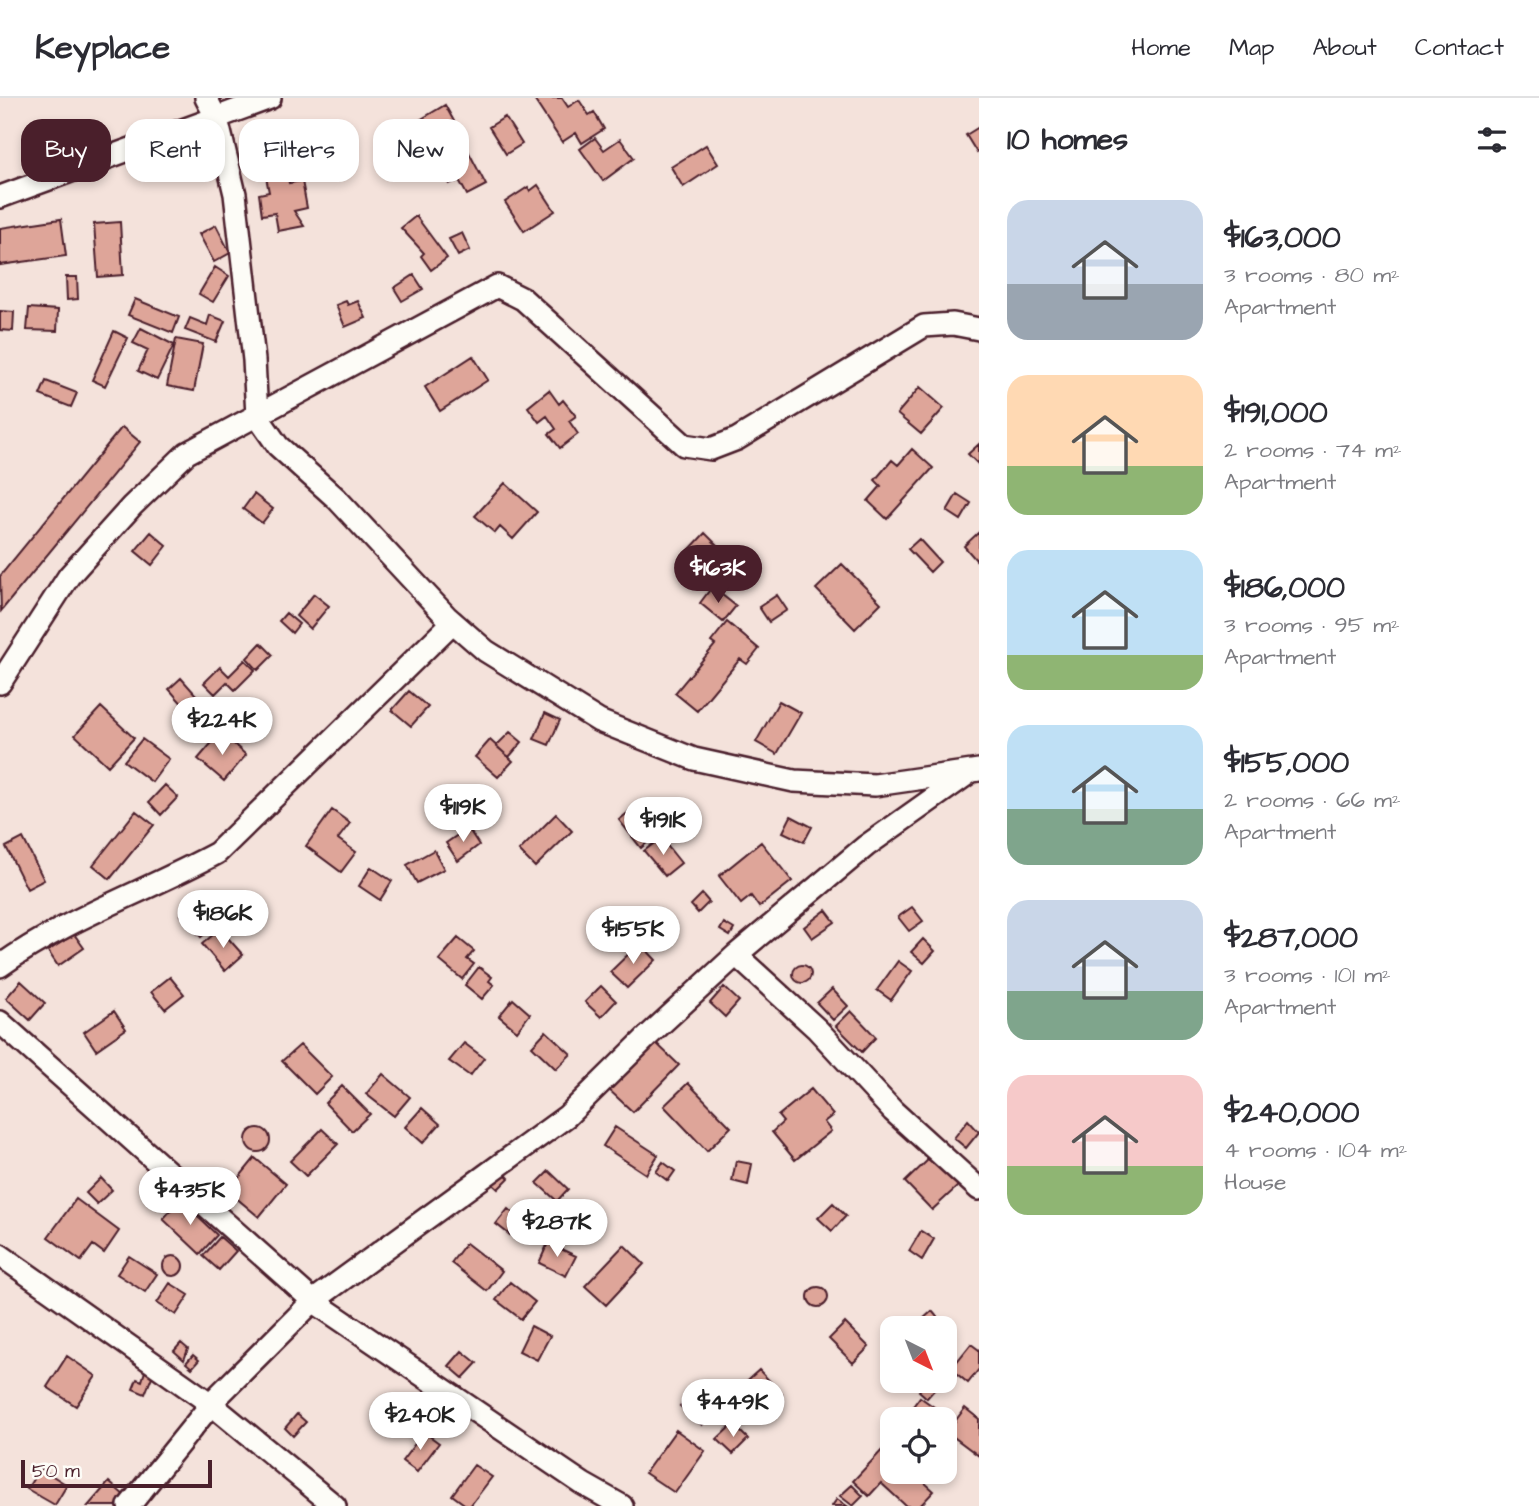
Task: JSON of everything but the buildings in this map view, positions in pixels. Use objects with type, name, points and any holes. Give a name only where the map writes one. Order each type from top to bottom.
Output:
[{"type":"street","points":[[206,98],[217,119],[270,98]]},
{"type":"street","points":[[0,197],[125,152]]},
{"type":"street","points":[[225,152],[235,194],[254,360],[257,416],[278,446],[337,499],[453,622],[486,651],[599,721],[695,760],[794,781],[875,785],[976,770]]},
{"type":"street","points":[[0,683],[69,576],[132,506],[187,453],[497,286],[523,299],[684,445],[711,449],[737,439],[924,326],[953,324],[979,329]]},
{"type":"street","points":[[0,966],[38,939],[217,853],[453,622]]},
{"type":"street","points":[[129,1506],[211,1404],[313,1301],[406,1230],[567,1116],[736,955],[866,846],[976,770]]},
{"type":"street","points":[[736,955],[817,1029],[893,1111],[979,1189]]},
{"type":"street","points":[[0,1022],[313,1301],[573,1478],[622,1506]]},
{"type":"street","points":[[0,1255],[211,1404],[335,1506]]}]
